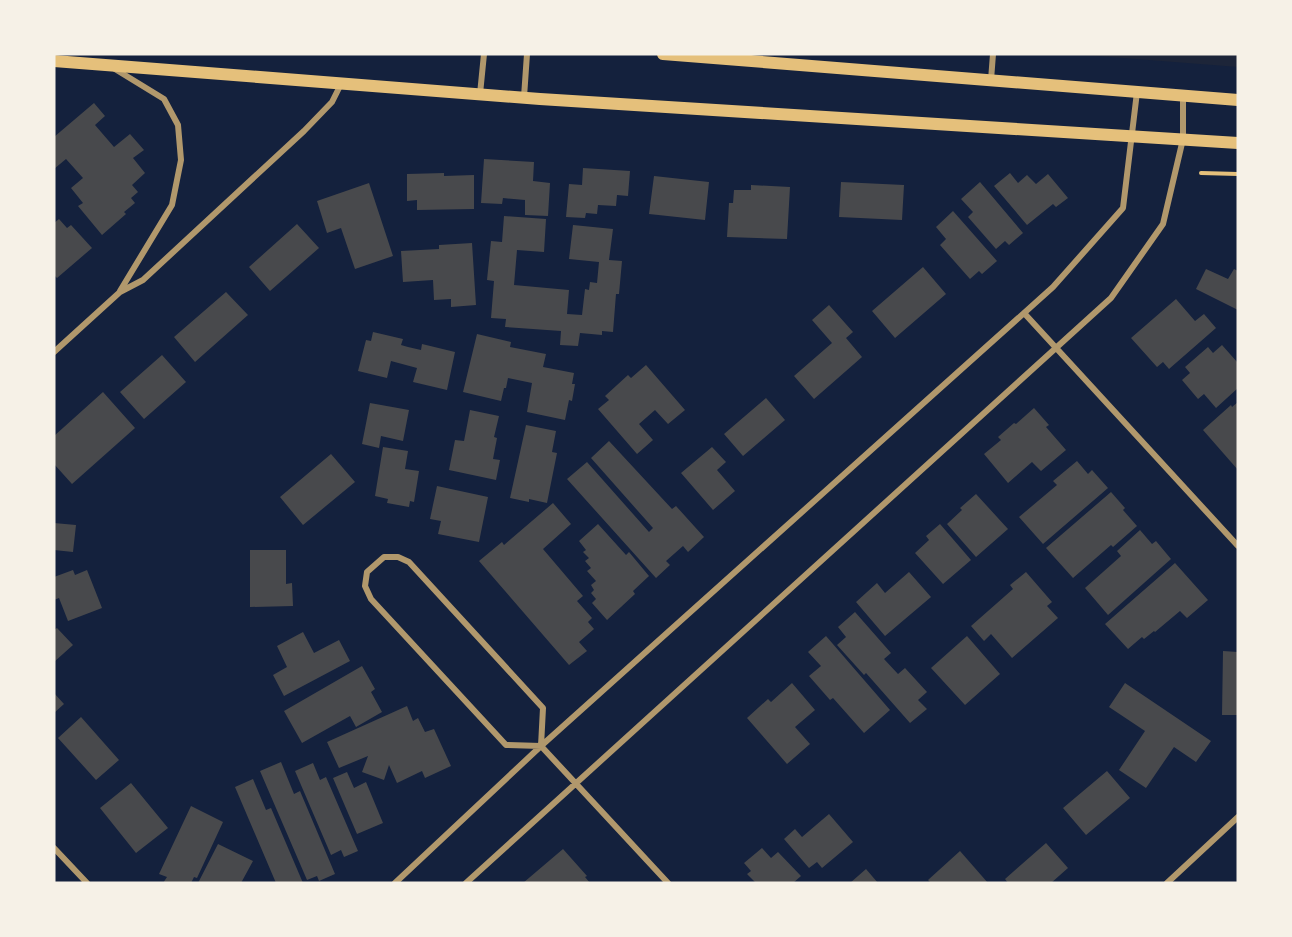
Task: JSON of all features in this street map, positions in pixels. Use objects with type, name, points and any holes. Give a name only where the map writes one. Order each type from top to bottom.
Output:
[{"type":"main road","points":[[663,54],[1238,100]]},
{"type":"main road","points":[[54,61],[480,94],[1238,143]]},
{"type":"street","points":[[480,94],[484,54]]},
{"type":"street","points":[[524,97],[527,54]]},
{"type":"street","points":[[991,80],[993,54]]},
{"type":"street","points":[[54,352],[120,291],[172,205],[181,160],[178,124],[164,99],[106,64]]},
{"type":"street","points":[[120,291],[142,280],[304,131],[332,102],[341,83]]},
{"type":"street","points":[[395,883],[541,746],[1053,287],[1123,208],[1137,92]]},
{"type":"street","points":[[465,883],[1111,298],[1163,224],[1183,139],[1183,96]]},
{"type":"street","points":[[1024,313],[1238,546]]},
{"type":"street","points":[[541,746],[506,745],[371,599],[365,586],[367,572],[384,557],[398,557],[409,562],[543,708],[541,746],[669,883]]},
{"type":"street","points":[[1167,883],[1238,817]]},
{"type":"street","points":[[54,848],[87,883]]},
{"type":"path","points":[[1201,173],[1238,174]]},
{"type":"shaded area","points":[[1072,54],[1238,54],[1238,67]]},
{"type":"building","points":[[94,103],[105,116],[95,125],[114,147],[130,134],[144,150],[133,158],[145,173],[132,185],[138,192],[131,198],[135,203],[102,235],[78,206],[83,203],[71,188],[83,178],[66,159],[54,169],[54,137]]},
{"type":"building","points":[[484,159],[534,162],[533,181],[550,183],[548,216],[525,215],[525,200],[503,198],[502,204],[481,203]]},
{"type":"building","points":[[583,168],[630,171],[628,196],[617,195],[616,206],[598,205],[597,214],[586,213],[585,218],[566,217],[569,184],[582,185]]},
{"type":"building","points":[[444,173],[444,176],[474,175],[474,209],[417,210],[417,200],[407,201],[407,174]]},
{"type":"building","points":[[1010,173],[1018,183],[1027,175],[1036,184],[1048,174],[1068,198],[1056,207],[1053,204],[1027,225],[994,186]]},
{"type":"building","points":[[654,176],[709,182],[705,220],[649,214]]},
{"type":"building","points":[[841,182],[904,185],[902,220],[839,217]]},
{"type":"building","points":[[980,182],[1023,233],[1009,245],[1005,241],[996,249],[968,217],[973,212],[961,199]]},
{"type":"building","points":[[369,183],[393,256],[355,269],[341,228],[327,233],[317,201]]},
{"type":"building","points":[[751,185],[790,187],[787,239],[727,237],[729,203],[733,203],[734,190],[751,190]]},
{"type":"building","points":[[953,211],[997,261],[982,274],[979,271],[970,279],[940,245],[946,239],[936,227]]},
{"type":"building","points":[[504,216],[546,219],[544,252],[517,250],[514,285],[569,290],[567,314],[582,315],[585,289],[589,290],[590,282],[597,283],[599,262],[569,259],[573,225],[613,229],[609,260],[622,261],[619,294],[616,294],[613,332],[602,331],[602,335],[580,333],[578,346],[560,345],[561,331],[505,327],[506,319],[491,318],[494,281],[487,280],[491,241],[502,242]]},
{"type":"building","points":[[59,219],[67,228],[71,225],[92,248],[57,278],[54,275],[54,223]]},
{"type":"building","points":[[297,224],[319,248],[270,291],[249,267]]},
{"type":"building","points":[[472,243],[476,305],[451,307],[451,299],[434,300],[433,280],[403,282],[401,251],[439,249],[439,245]]},
{"type":"building","points":[[923,267],[946,294],[895,338],[872,311]]},
{"type":"building","points":[[1206,269],[1228,279],[1234,269],[1238,271],[1238,310],[1196,289]]},
{"type":"building","points":[[226,292],[248,315],[195,362],[174,337]]},
{"type":"building","points":[[1176,299],[1195,321],[1204,314],[1216,328],[1169,369],[1163,362],[1157,367],[1131,338]]},
{"type":"building","points":[[829,305],[853,332],[846,338],[862,357],[814,399],[794,376],[832,343],[812,320]]},
{"type":"building","points":[[373,332],[403,339],[401,345],[408,347],[421,350],[422,344],[455,352],[447,390],[413,382],[417,368],[391,361],[387,378],[358,371],[366,340],[371,341]]},
{"type":"building","points":[[477,334],[511,342],[510,347],[546,354],[543,367],[574,373],[572,401],[569,400],[565,420],[527,412],[532,383],[508,378],[501,401],[463,392]]},
{"type":"building","points":[[1222,345],[1238,363],[1238,388],[1216,408],[1204,394],[1198,399],[1182,380],[1190,373],[1185,367],[1208,347],[1213,353]]},
{"type":"building","points":[[162,355],[186,382],[144,419],[120,392]]},
{"type":"building","points":[[646,365],[685,410],[668,424],[655,410],[639,424],[653,440],[637,454],[598,409],[609,400],[605,396],[628,375],[631,378]]},
{"type":"building","points":[[103,392],[135,428],[72,484],[54,464],[54,436]]},
{"type":"building","points":[[766,398],[785,420],[743,456],[724,434]]},
{"type":"building","points":[[1238,402],[1238,470],[1203,430],[1231,405],[1232,407]]},
{"type":"building","points":[[370,403],[409,410],[403,441],[381,436],[379,448],[362,444]]},
{"type":"building","points":[[1034,408],[1049,425],[1046,427],[1066,450],[1041,471],[1032,462],[1008,483],[984,454],[1001,440],[998,437]]},
{"type":"building","points":[[470,410],[499,416],[494,437],[497,438],[493,459],[500,460],[496,480],[449,470],[455,440],[464,441]]},
{"type":"building","points":[[526,425],[556,431],[552,452],[557,453],[547,503],[510,498]]},
{"type":"building","points":[[609,441],[672,509],[676,506],[704,537],[688,552],[683,546],[666,561],[670,565],[656,578],[567,479],[587,462],[649,532],[653,528],[591,458]]},
{"type":"building","points":[[383,447],[408,451],[405,469],[419,471],[414,502],[410,501],[409,507],[387,503],[388,499],[375,496]]},
{"type":"building","points":[[712,447],[726,462],[717,470],[735,491],[713,510],[681,473]]},
{"type":"building","points":[[331,454],[355,482],[303,525],[280,497]]},
{"type":"building","points":[[1077,461],[1088,474],[1092,470],[1108,488],[1043,544],[1019,517],[1057,485],[1053,481]]},
{"type":"building","points":[[437,486],[488,497],[479,542],[438,534],[441,521],[430,519]]},
{"type":"building","points":[[1111,492],[1137,526],[1073,578],[1046,548]]},
{"type":"building","points":[[976,494],[1008,529],[976,557],[947,524]]},
{"type":"building","points":[[553,503],[571,524],[543,549],[583,596],[577,601],[592,618],[588,622],[594,629],[579,642],[587,651],[569,665],[479,561],[502,542],[504,545]]},
{"type":"building","points":[[54,523],[76,525],[73,552],[54,550]]},
{"type":"building","points":[[598,524],[626,555],[629,552],[649,576],[633,591],[635,594],[607,620],[592,603],[596,599],[591,593],[594,590],[591,585],[596,581],[587,571],[591,568],[585,561],[589,558],[583,552],[586,550],[579,541]]},
{"type":"building","points":[[940,524],[971,560],[943,584],[915,553],[929,540],[926,536]]},
{"type":"building","points":[[1140,530],[1152,544],[1156,541],[1171,559],[1108,615],[1085,588],[1121,556],[1117,551]]},
{"type":"building","points":[[250,550],[286,550],[286,584],[292,583],[293,606],[250,607]]},
{"type":"building","points":[[1175,563],[1208,600],[1187,618],[1180,611],[1155,632],[1144,639],[1142,637],[1128,649],[1105,624]]},
{"type":"building","points":[[73,570],[75,575],[87,570],[102,608],[68,621],[59,598],[54,600],[54,577]]},
{"type":"building","points":[[909,572],[931,597],[885,636],[856,602],[877,583],[885,593]]},
{"type":"building","points":[[1026,572],[1052,602],[1047,606],[1058,618],[1012,658],[991,634],[984,641],[971,626],[1013,589],[1010,585]]},
{"type":"building","points":[[855,612],[891,653],[884,659],[898,674],[905,668],[927,692],[918,700],[927,709],[910,723],[866,673],[864,675],[837,645],[846,637],[838,627]]},
{"type":"building","points":[[57,628],[73,645],[54,662],[54,630]]},
{"type":"building","points":[[303,632],[314,653],[339,640],[350,661],[284,696],[273,675],[287,667],[277,646]]},
{"type":"building","points":[[826,636],[890,710],[864,733],[833,698],[830,700],[809,676],[821,666],[808,652]]},
{"type":"building","points":[[967,636],[1000,674],[965,705],[931,668]]},
{"type":"building","points":[[1223,651],[1238,652],[1238,715],[1222,715]]},
{"type":"building","points":[[362,666],[375,689],[371,692],[382,712],[356,727],[350,716],[302,743],[284,711]]},
{"type":"building","points":[[792,683],[815,710],[795,727],[810,744],[787,764],[747,718],[768,699],[771,702]]},
{"type":"building","points":[[1125,683],[1211,741],[1196,762],[1174,747],[1146,788],[1119,770],[1145,731],[1109,707]]},
{"type":"building","points":[[54,693],[64,704],[54,713]]},
{"type":"building","points":[[407,706],[413,721],[418,718],[425,732],[434,729],[451,766],[425,778],[422,771],[397,783],[389,765],[384,780],[362,772],[368,756],[339,768],[327,742]]},
{"type":"building","points":[[81,717],[119,760],[96,780],[58,738]]},
{"type":"building","points":[[281,762],[294,794],[300,791],[335,874],[319,881],[317,876],[307,880],[260,771]]},
{"type":"building","points":[[313,763],[320,780],[326,777],[358,851],[344,857],[341,850],[331,855],[295,771]]},
{"type":"building","points":[[1107,771],[1130,798],[1086,835],[1063,808]]},
{"type":"building","points":[[347,772],[354,788],[366,782],[383,823],[357,834],[333,778]]},
{"type":"building","points":[[253,779],[266,810],[271,808],[303,883],[276,883],[235,787]]},
{"type":"building","points":[[131,783],[168,828],[136,853],[100,808]]},
{"type":"building","points":[[191,806],[223,822],[197,878],[194,877],[191,883],[163,883],[167,877],[159,874]]},
{"type":"building","points":[[829,814],[853,842],[822,868],[817,862],[809,868],[784,839],[795,829],[802,837]]},
{"type":"building","points":[[1046,843],[1068,868],[1051,883],[1008,883],[1005,879]]},
{"type":"building","points":[[218,844],[253,861],[241,883],[198,883]]},
{"type":"building","points":[[762,848],[771,858],[778,852],[801,876],[793,883],[756,883],[747,874],[751,871],[744,863]]},
{"type":"building","points":[[563,849],[587,876],[585,877],[590,883],[523,883]]},
{"type":"building","points":[[960,851],[988,883],[931,883],[928,880]]},
{"type":"building","points":[[866,869],[878,883],[850,883]]}]
